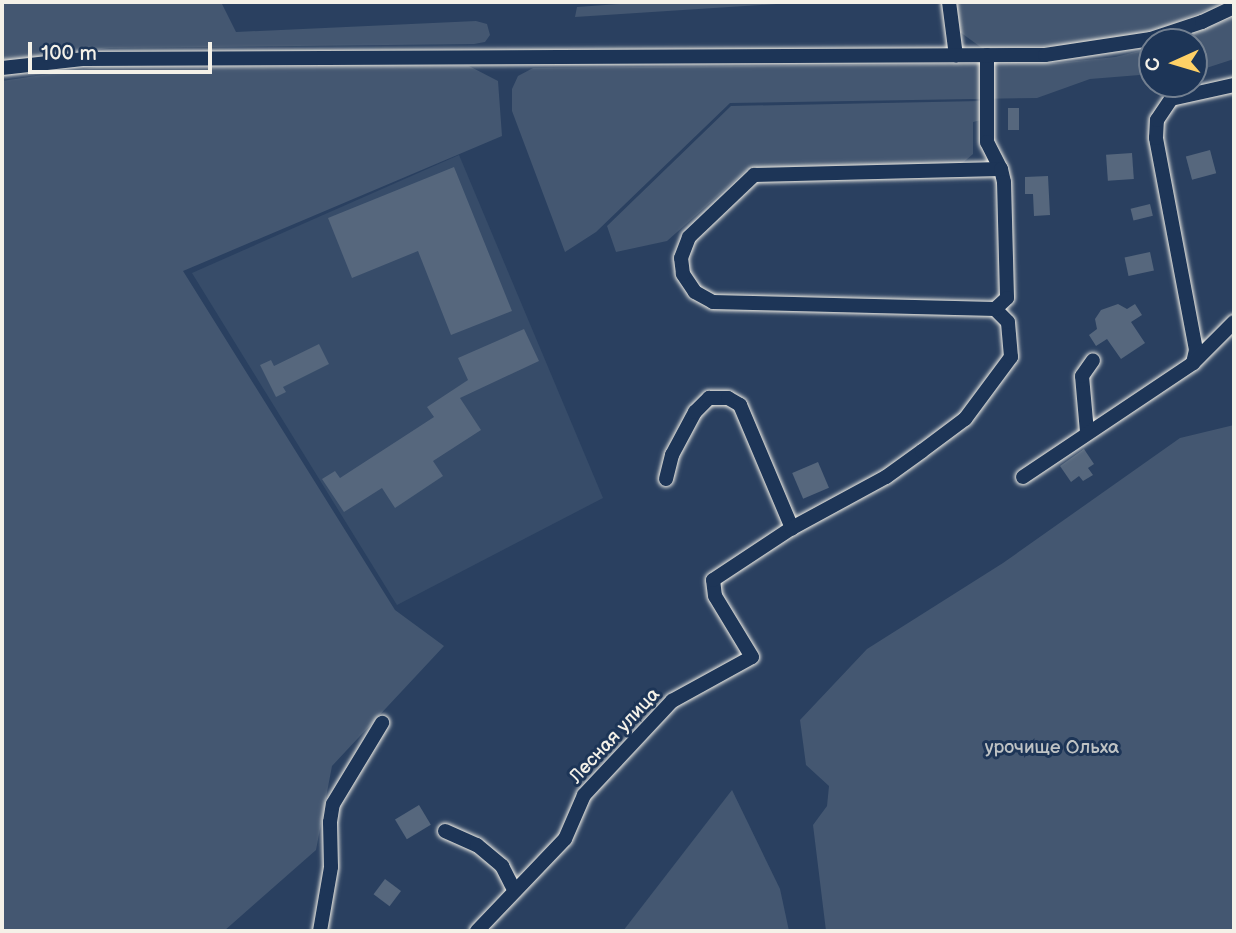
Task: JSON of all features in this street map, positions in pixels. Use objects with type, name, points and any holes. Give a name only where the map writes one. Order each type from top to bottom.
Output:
[{"type":"street","points":[[950,2],[956,56]]},
{"type":"street","points":[[2,68],[83,59],[1045,55],[1151,39],[1202,22],[1234,7]]},
{"type":"street","points":[[987,55],[987,142],[1004,181],[1007,298],[995,309]]},
{"type":"street","points":[[1193,363],[1196,350],[1156,138],[1157,120],[1171,99],[1234,85]]},
{"type":"street","points":[[666,479],[672,455],[695,412],[709,398],[728,398],[740,405],[792,528],[886,477],[965,419],[1011,356],[1008,322],[995,309],[713,302],[695,292],[683,275],[681,258],[688,237],[754,175],[1001,169]]},
{"type":"street","points":[[1172,307],[1185,295]]},
{"type":"street","points":[[1023,477],[1193,363],[1234,322]]},
{"type":"street","points":[[1087,432],[1082,376],[1093,359]]},
{"type":"street","name":"Лесная улица","points":[[477,931],[565,839],[583,795],[672,701],[752,657],[715,596],[713,580],[792,528]]},
{"type":"street","points":[[320,931],[331,867],[330,822],[333,803],[382,723]]},
{"type":"street","points":[[445,831],[477,845],[502,866],[515,891]]},
{"type":"shaded area","points":[[459,155],[603,498],[397,605],[192,273]]},
{"type":"green space","points":[[2,2],[221,2],[236,32],[476,21],[487,24],[490,35],[485,42],[474,44],[110,48],[2,61]]},
{"type":"green space","points":[[647,2],[807,2],[575,17],[577,7]]},
{"type":"green space","points":[[958,2],[1226,2],[1172,24],[1158,28],[1138,28],[1138,34],[1130,36],[1075,45],[982,48],[960,32],[956,20]]},
{"type":"green space","points":[[1234,17],[1234,59],[1208,67],[1207,28]]},
{"type":"green space","points":[[1138,51],[1138,75],[1090,79],[1037,98],[730,103],[596,232],[565,252],[512,111],[512,89],[518,76],[533,68],[1057,63],[1115,57]]},
{"type":"green space","points":[[469,66],[498,81],[502,136],[183,271],[395,610],[444,646],[332,766],[316,850],[224,931],[2,931],[2,81],[96,67]]},
{"type":"green space","points":[[981,101],[981,120],[973,122],[973,154],[960,165],[748,169],[667,241],[616,252],[607,226],[731,106]]},
{"type":"green space","name":"урочище Ольха","points":[[1234,425],[1234,931],[826,931],[813,825],[827,806],[829,786],[806,765],[800,720],[867,649],[1003,563],[1180,438]]},
{"type":"green space","points":[[732,790],[780,889],[789,931],[623,931]]},
{"type":"building","points":[[1008,108],[1019,108],[1019,130],[1008,130]]},
{"type":"building","points":[[1210,150],[1216,173],[1192,180],[1186,156]]},
{"type":"building","points":[[1132,153],[1134,179],[1108,181],[1106,155]]},
{"type":"building","points":[[454,167],[512,311],[451,335],[418,251],[352,278],[328,218]]},
{"type":"building","points":[[1048,176],[1050,215],[1034,216],[1033,194],[1025,194],[1025,177]]},
{"type":"building","points":[[1150,204],[1153,216],[1133,220],[1131,209]]},
{"type":"building","points":[[1150,252],[1154,271],[1129,276],[1125,257]]},
{"type":"building","points":[[1118,304],[1127,309],[1135,304],[1142,315],[1131,322],[1145,343],[1121,359],[1107,339],[1096,346],[1089,335],[1097,329],[1095,319],[1101,310]]},
{"type":"building","points":[[524,329],[539,361],[460,398],[481,430],[433,461],[443,476],[395,508],[382,488],[344,512],[322,479],[335,471],[340,478],[434,417],[427,407],[468,380],[458,358]]},
{"type":"building","points":[[319,344],[329,364],[283,387],[286,392],[276,397],[260,365],[271,360],[274,366]]},
{"type":"building","points":[[1084,449],[1094,464],[1088,468],[1093,475],[1083,481],[1079,476],[1071,482],[1060,466]]},
{"type":"building","points":[[818,462],[829,488],[803,499],[792,473]]},
{"type":"building","points":[[419,805],[431,825],[407,839],[395,819]]},
{"type":"building","points":[[385,879],[401,891],[390,906],[374,894]]}]
